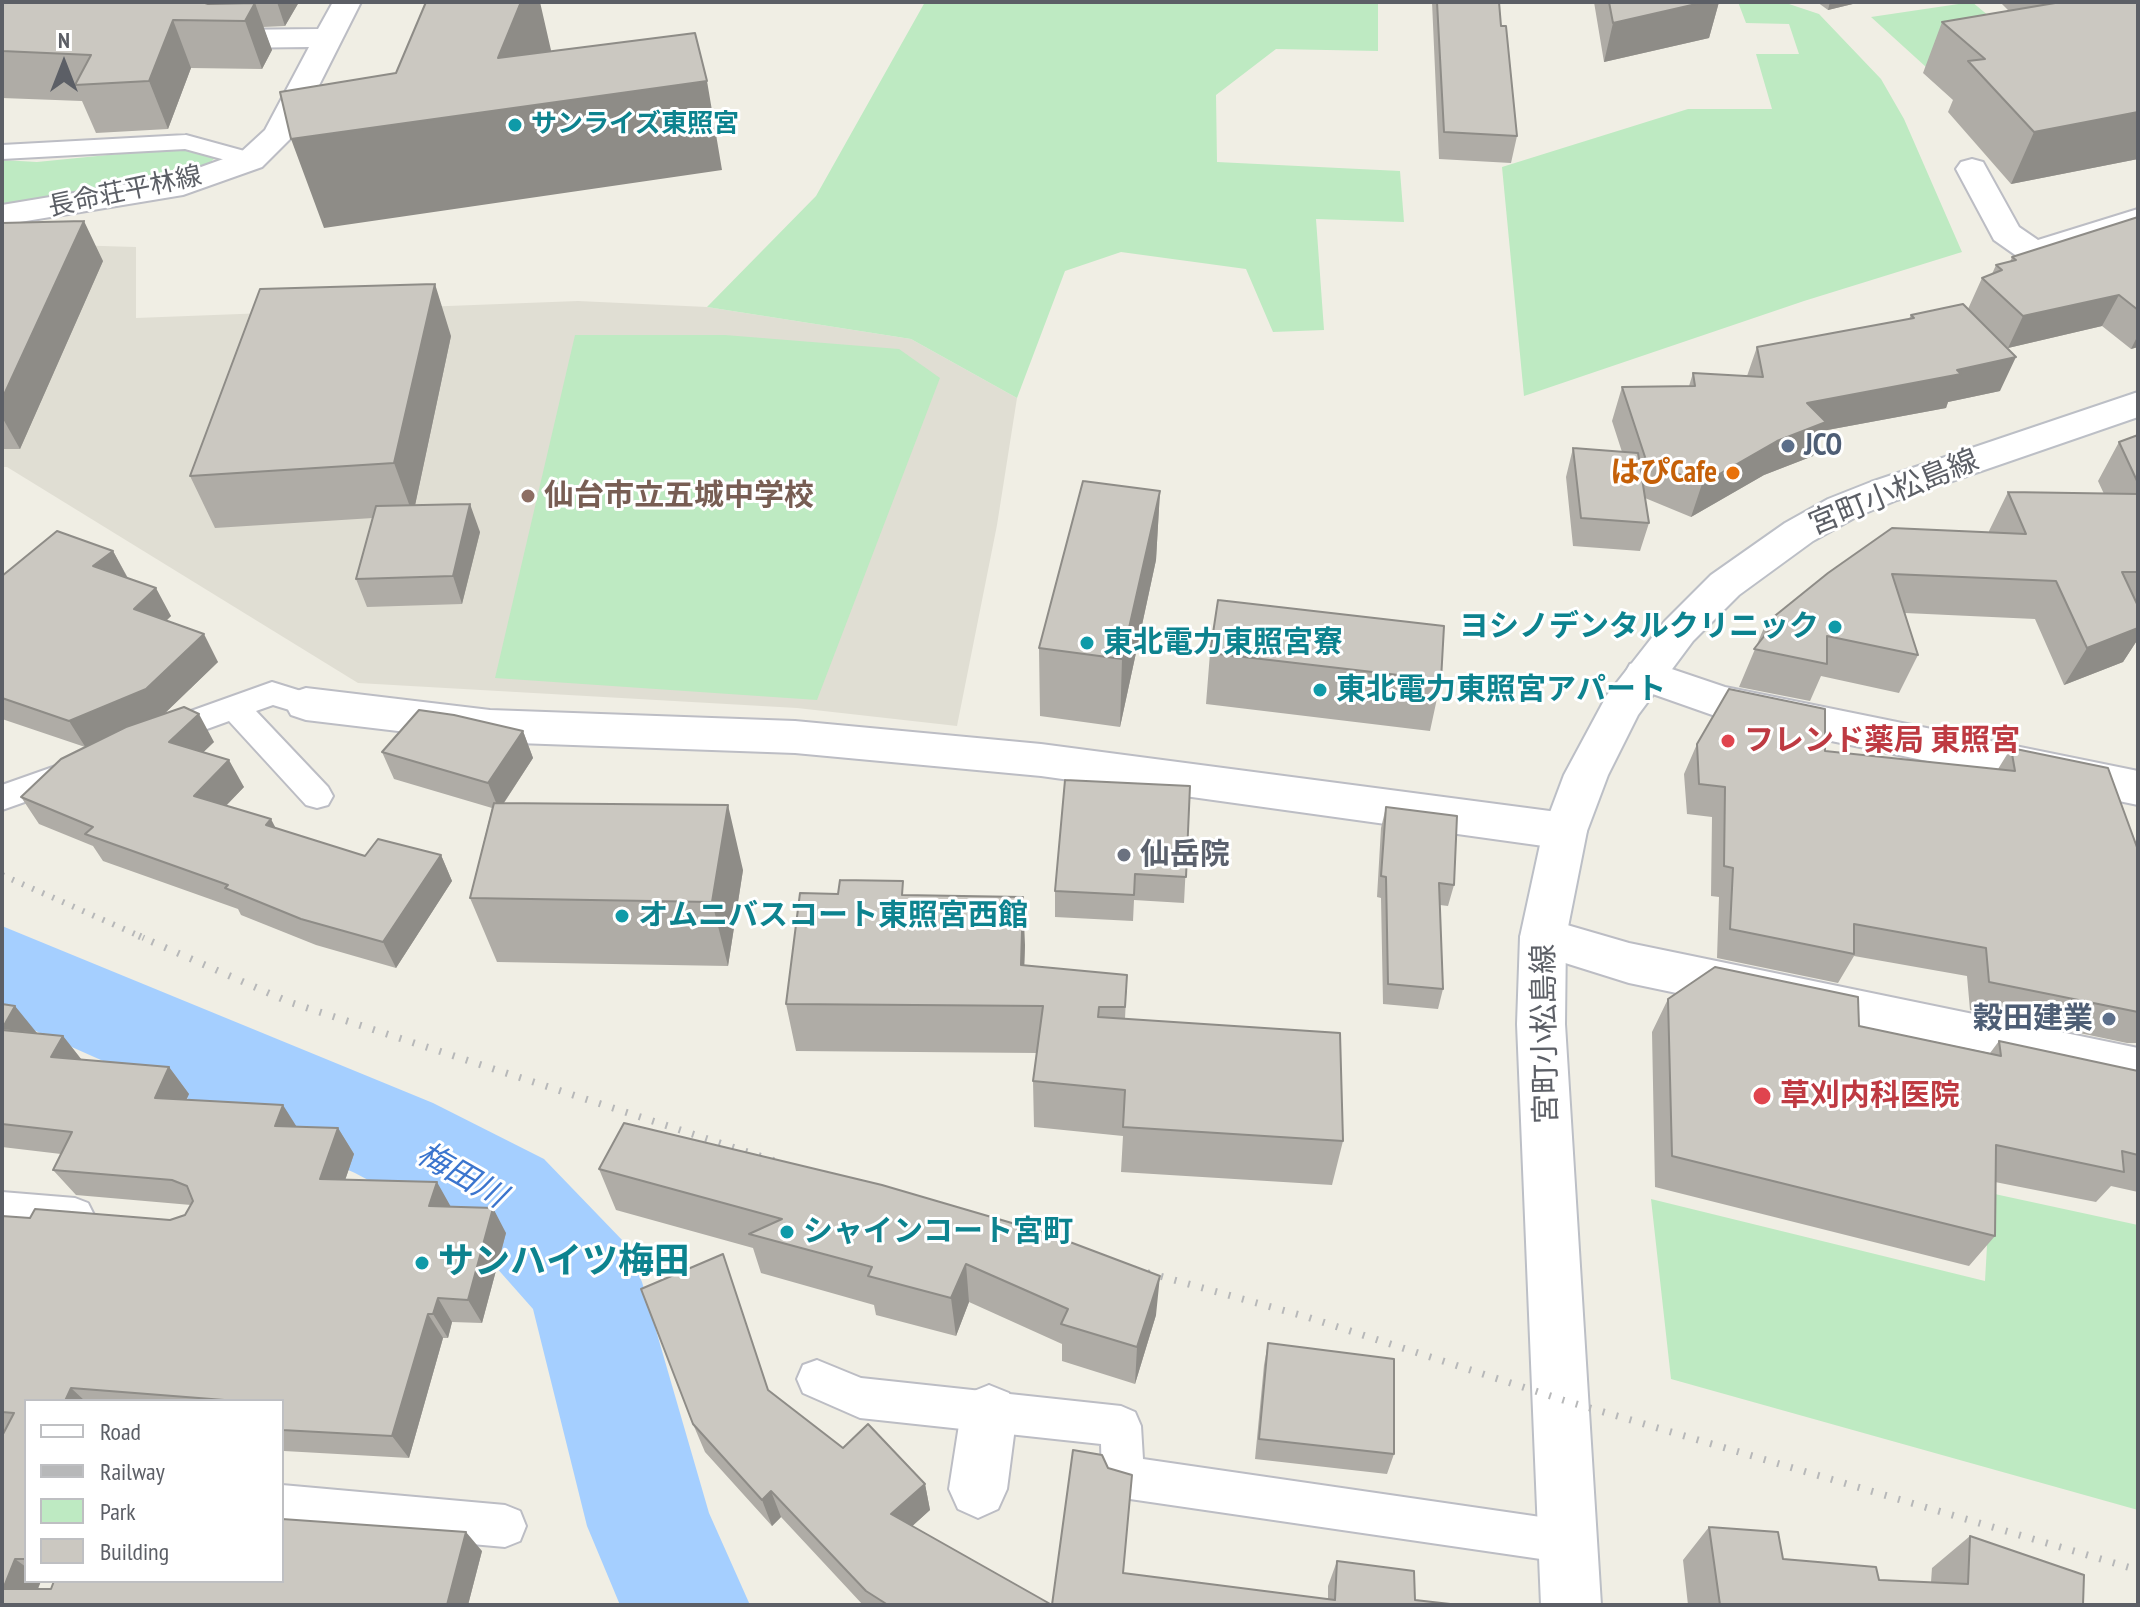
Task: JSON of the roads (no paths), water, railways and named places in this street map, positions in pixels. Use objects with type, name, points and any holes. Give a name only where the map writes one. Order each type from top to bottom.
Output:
[{"type":"street","name":"長命荘平林線","points":[[2,215],[183,185],[251,160],[278,135],[347,2]]},
{"type":"street","points":[[226,39],[329,38]]},
{"type":"street","points":[[1972,169],[2006,233],[2033,252],[2138,219]]},
{"type":"street","name":"宮町小松島線","points":[[1571,1605],[1541,1024],[1543,937],[1565,831],[1586,775],[1622,706],[1679,631],[1725,585],[1799,532],[1842,508],[1884,491],[2135,411]]},
{"type":"street","points":[[1645,675],[1721,702],[2138,788]]},
{"type":"street","points":[[306,704],[490,726],[795,737],[1041,760],[1565,831]]},
{"type":"street","points":[[1543,937],[1629,963],[2138,1069]]},
{"type":"street","points":[[978,1489],[989,1412]]},
{"type":"lane","points":[[2,152],[186,142],[251,160]]},
{"type":"lane","points":[[130,744],[236,709],[272,693],[306,704]]},
{"type":"lane","points":[[236,709],[317,796]]},
{"type":"lane","points":[[2,798],[92,762]]},
{"type":"lane","points":[[2,1209],[112,1219]]},
{"type":"lane","points":[[817,1379],[860,1398],[1121,1426],[1123,1477],[1568,1542]]},
{"type":"lane","points":[[284,1506],[505,1526]]},
{"type":"waterway","name":"梅田川","points":[[2,969],[394,1138],[504,1195],[584,1282],[650,1526],[685,1605]]},
{"type":"railway","points":[[2,875],[144,938]]},
{"type":"railway","points":[[139,936],[289,1002],[778,1162]]},
{"type":"railway","points":[[1134,1269],[1304,1316],[1563,1400],[2138,1570]]},
{"type":"place","name":"サンライズ東照宮","points":[[515,125]]},
{"type":"place","name":"JCO","points":[[1788,446]]},
{"type":"place","name":"はぴCafe","points":[[1733,473]]},
{"type":"place","name":"仙台市立五城中学校","points":[[528,496]]},
{"type":"place","name":"ヨシノデンタルクリニック","points":[[1835,627]]},
{"type":"place","name":"東北電力東照宮寮","points":[[1087,643]]},
{"type":"place","name":"東北電力東照宮アパート","points":[[1320,690]]},
{"type":"place","name":"フレンド薬局 東照宮","points":[[1728,741]]},
{"type":"place","name":"仙岳院","points":[[1124,855]]},
{"type":"place","name":"オムニバスコート東照宮西館","points":[[622,916]]},
{"type":"place","name":"穀田建業","points":[[2109,1019]]},
{"type":"place","name":"草刈内科医院","points":[[1762,1096]]},
{"type":"place","name":"シャインコート宮町","points":[[787,1232]]},
{"type":"place","name":"サンハイツ梅田","points":[[422,1263]]}]
